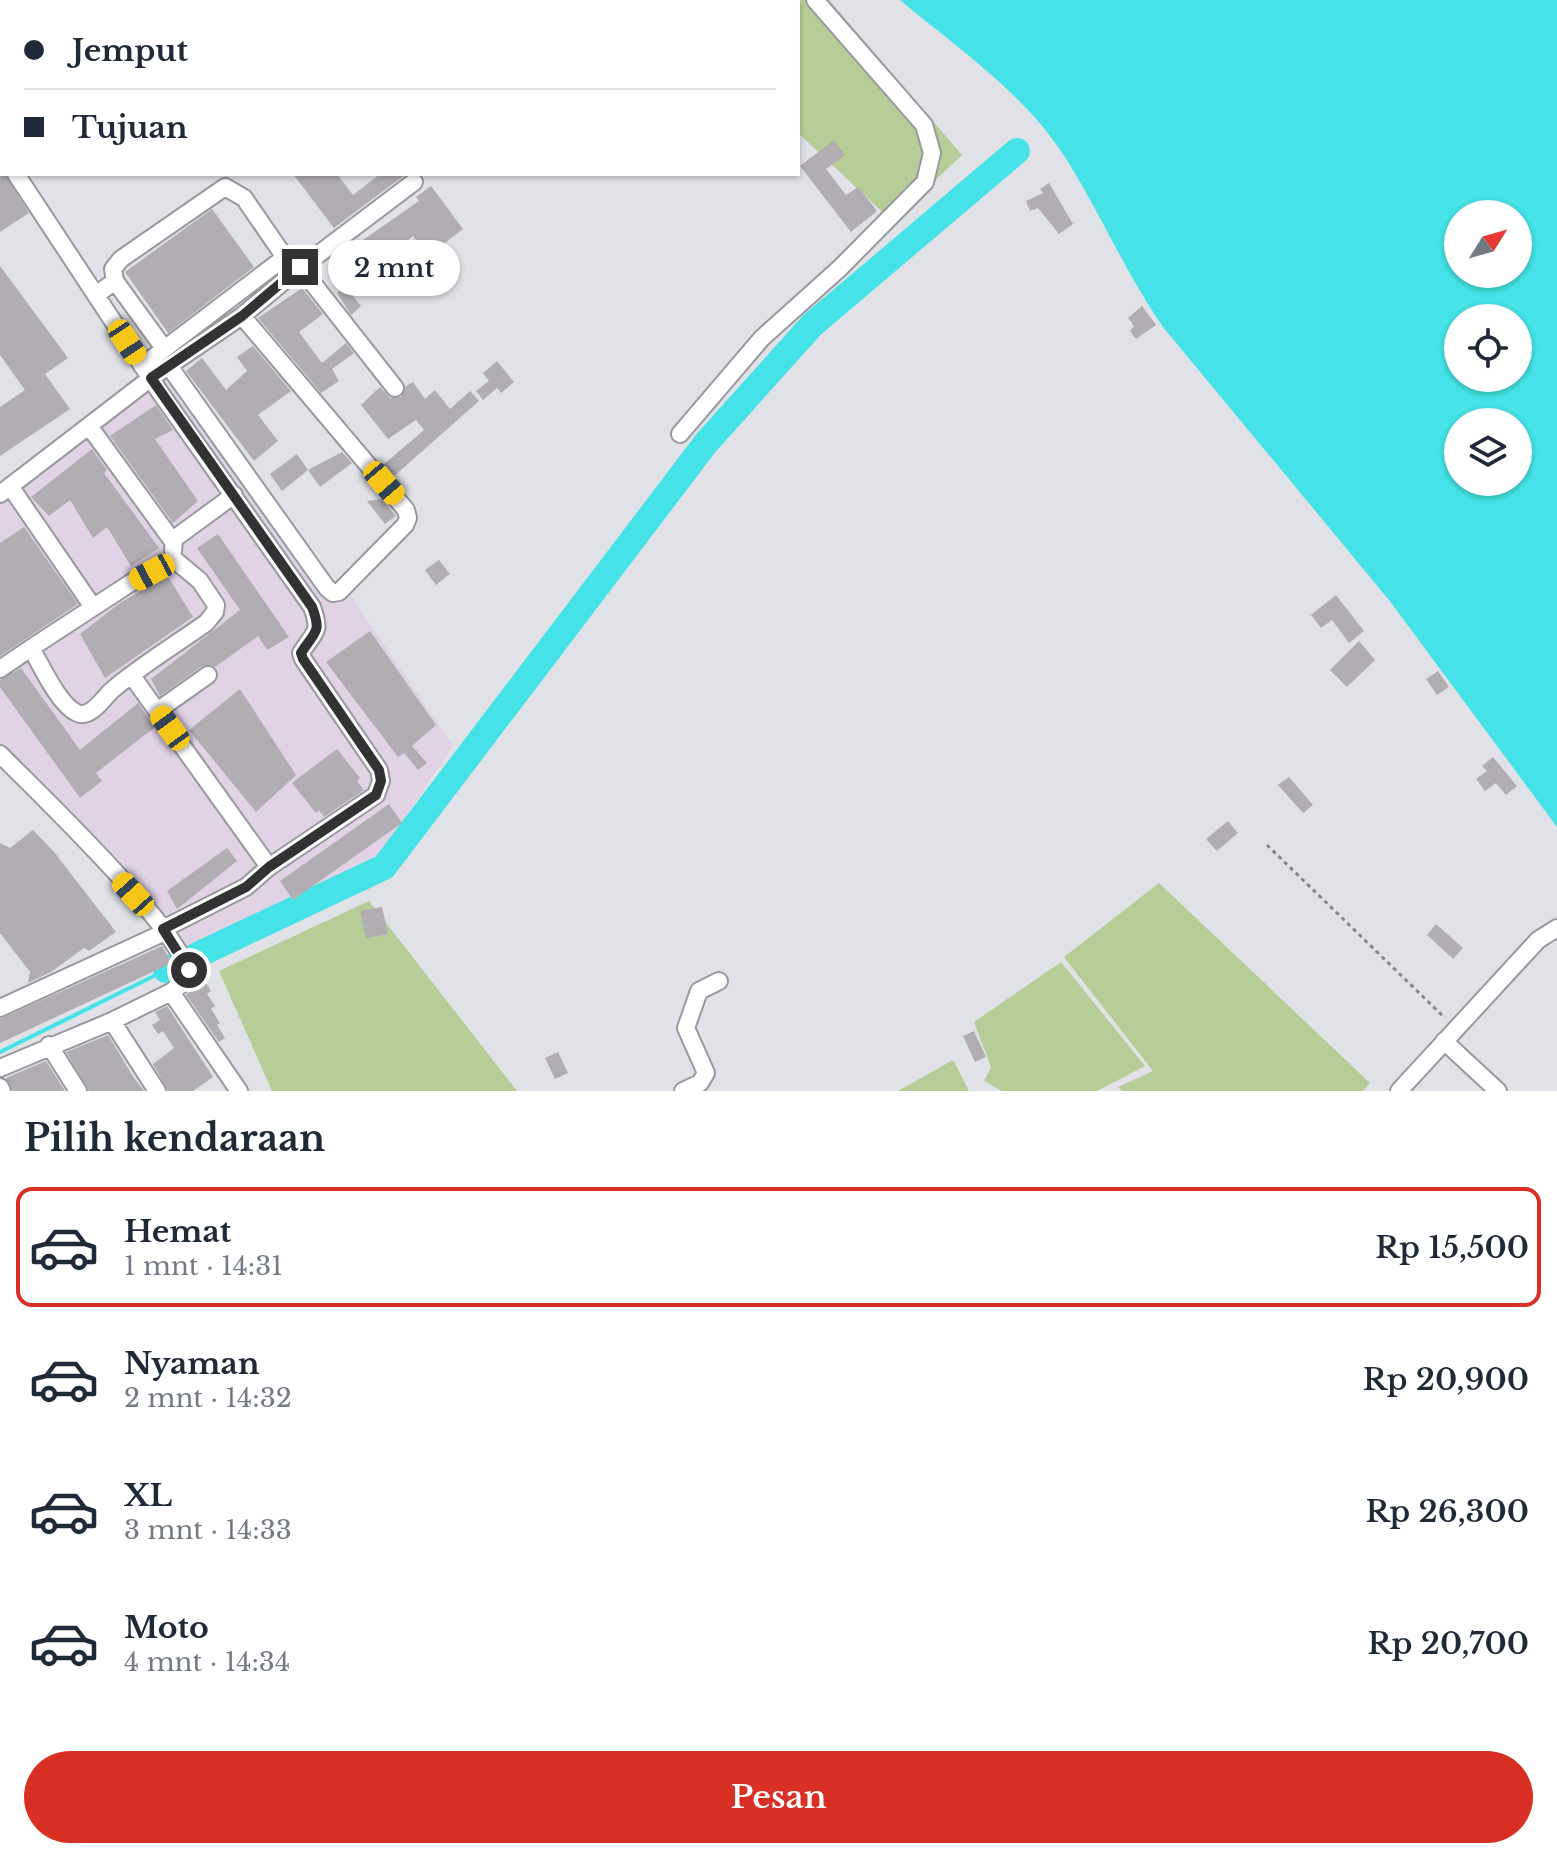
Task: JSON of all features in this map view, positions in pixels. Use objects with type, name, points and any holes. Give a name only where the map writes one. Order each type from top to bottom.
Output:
[{"type":"street","points":[[680,434],[762,338],[840,268],[916,192],[929,174],[931,141],[924,125],[815,0]]},
{"type":"street","points":[[0,1008],[61,982],[246,887],[269,867],[376,795],[381,781],[379,770],[303,659],[301,653],[319,625],[312,607],[146,372],[17,176]]},
{"type":"street","points":[[146,372],[169,366],[242,316],[414,182]]},
{"type":"street","points":[[163,347],[115,281],[113,269],[121,259],[225,187],[244,198],[284,258],[298,270],[395,388]]},
{"type":"street","points":[[93,607],[5,490],[89,426],[146,372],[163,347],[284,258]]},
{"type":"street","points":[[96,295],[115,281]]},
{"type":"street","points":[[169,366],[327,588],[333,593],[339,592],[405,525],[408,518],[406,510],[242,316]]},
{"type":"street","points":[[89,426],[174,543],[175,560]]},
{"type":"street","points":[[174,543],[184,530],[234,495]]},
{"type":"street","points":[[0,669],[31,648],[93,607],[175,560],[200,581],[216,605],[215,612],[206,623],[132,676],[93,710],[82,715],[76,713],[54,688],[31,648]]},
{"type":"street","points":[[157,711],[208,675]]},
{"type":"street","points":[[132,676],[269,867]]},
{"type":"street","points":[[0,754],[93,850],[164,931],[189,970],[188,981],[171,992],[112,1021],[0,1068]]},
{"type":"street","points":[[1399,1091],[1538,940],[1557,928]]},
{"type":"street","points":[[683,1091],[700,1083],[706,1073],[686,1028],[699,991],[719,981]]},
{"type":"street","points":[[171,992],[239,1091]]},
{"type":"street","points":[[112,1021],[157,1091]]},
{"type":"street","points":[[1450,1035],[1498,1091]]},
{"type":"street","points":[[49,1045],[78,1091]]},
{"type":"path","points":[[1267,845],[1450,1035]]},
{"type":"shaded area","points":[[169,373],[333,604],[351,596],[453,746],[380,854],[289,905],[186,951],[134,878],[0,747],[0,502]]},
{"type":"green space","points":[[800,0],[829,0],[962,155],[892,221],[800,135]]},
{"type":"green space","points":[[1159,883],[1370,1083],[1363,1091],[1122,1091],[1118,1087],[1153,1071],[1064,957]]},
{"type":"green space","points":[[369,901],[517,1091],[272,1091],[219,971]]},
{"type":"green space","points":[[1061,962],[1145,1066],[1097,1091],[1002,1091],[984,1081],[991,1067],[974,1022]]},
{"type":"green space","points":[[953,1060],[969,1091],[898,1091]]},
{"type":"water","points":[[900,0],[1557,0],[1557,827],[1389,600],[1163,327],[1074,172],[1045,129],[1007,89]]},
{"type":"building","points":[[834,140],[845,155],[826,169],[846,195],[858,187],[877,211],[851,232],[800,166]]},
{"type":"building","points":[[0,176],[6,176],[29,213],[0,232]]},
{"type":"building","points":[[295,176],[339,176],[353,195],[377,176],[403,176],[334,228]]},
{"type":"building","points":[[1049,183],[1073,224],[1059,234],[1038,208],[1030,211],[1026,201],[1043,193],[1040,189]]},
{"type":"building","points":[[431,186],[463,229],[428,256],[413,236],[380,262],[363,240],[419,201],[416,197]]},
{"type":"building","points":[[212,209],[254,267],[168,333],[125,272]]},
{"type":"building","points":[[0,266],[68,358],[45,374],[70,409],[0,456],[0,407],[25,390],[0,355]]},
{"type":"building","points":[[345,286],[361,306],[351,315],[337,293]]},
{"type":"building","points":[[302,288],[323,314],[299,332],[322,363],[346,343],[354,353],[332,369],[339,381],[321,393],[258,318]]},
{"type":"building","points":[[1142,306],[1156,325],[1136,339],[1130,331],[1134,326],[1128,318]]},
{"type":"building","points":[[253,346],[291,391],[258,415],[278,441],[254,461],[186,371],[202,358],[226,390],[247,371],[237,357]]},
{"type":"building","points":[[497,361],[514,382],[501,393],[497,388],[483,400],[476,391],[489,381],[483,373]]},
{"type":"building","points":[[413,382],[425,399],[435,390],[450,409],[470,391],[479,401],[393,477],[383,465],[424,430],[416,420],[388,439],[361,405],[380,387],[390,398],[401,397],[406,386]]},
{"type":"building","points":[[156,405],[173,430],[155,439],[198,501],[173,523],[110,436]]},
{"type":"building","points":[[92,449],[107,470],[104,473],[159,548],[131,566],[107,527],[93,538],[70,500],[49,516],[31,497]]},
{"type":"building","points":[[342,452],[352,463],[320,487],[308,470]]},
{"type":"building","points":[[297,454],[308,470],[282,491],[270,474]]},
{"type":"building","points":[[382,499],[396,516],[385,524],[367,501]]},
{"type":"building","points":[[24,527],[78,604],[0,656],[0,543]]},
{"type":"building","points":[[218,534],[289,637],[267,650],[258,636],[215,667],[202,666],[160,696],[151,679],[240,610],[197,548]]},
{"type":"building","points":[[439,560],[450,574],[436,585],[425,570]]},
{"type":"building","points":[[167,575],[193,617],[105,678],[80,634],[120,603]]},
{"type":"building","points":[[1336,595],[1364,631],[1349,643],[1332,620],[1321,628],[1311,615]]},
{"type":"building","points":[[370,631],[436,725],[412,746],[427,763],[418,770],[404,753],[398,757],[326,662]]},
{"type":"building","points":[[1359,641],[1375,660],[1347,687],[1330,670]]},
{"type":"building","points":[[21,668],[80,750],[138,703],[155,727],[96,773],[102,781],[80,798],[0,687],[0,680]]},
{"type":"building","points":[[1438,671],[1449,687],[1437,695],[1426,679]]},
{"type":"building","points":[[240,689],[296,775],[256,812],[189,730]]},
{"type":"building","points":[[337,749],[360,778],[357,781],[364,790],[324,817],[319,810],[316,813],[292,783]]},
{"type":"building","points":[[1493,757],[1517,786],[1506,795],[1496,783],[1485,791],[1476,779],[1487,771],[1482,766]]},
{"type":"building","points":[[1289,777],[1313,805],[1303,813],[1278,785]]},
{"type":"building","points":[[389,804],[402,823],[293,900],[280,881]]},
{"type":"building","points":[[1228,821],[1238,833],[1217,851],[1206,839]]},
{"type":"building","points":[[33,830],[54,852],[116,932],[89,951],[84,948],[51,972],[28,983],[30,972],[0,933],[0,843],[10,848]]},
{"type":"building","points":[[227,848],[237,861],[177,909],[167,891]]},
{"type":"building","points":[[382,907],[388,934],[366,938],[360,911]]},
{"type":"building","points":[[1436,924],[1463,948],[1453,959],[1427,935]]},
{"type":"building","points":[[162,946],[172,963],[0,1043],[0,1019]]},
{"type":"building","points":[[203,978],[211,991],[207,994],[215,1006],[211,1009],[225,1038],[219,1042],[186,995]]},
{"type":"building","points":[[167,1006],[213,1077],[193,1091],[168,1091],[153,1064],[174,1048],[163,1031],[158,1034],[152,1025],[160,1020],[155,1012]]},
{"type":"building","points":[[974,1031],[986,1057],[975,1062],[963,1036]]},
{"type":"building","points":[[108,1035],[144,1091],[89,1091],[66,1052]]},
{"type":"building","points":[[558,1052],[568,1073],[555,1079],[545,1058]]},
{"type":"building","points":[[46,1061],[65,1091],[13,1091],[6,1078]]},
{"type":"waterway","points":[[166,970],[384,867],[706,443],[812,325],[1017,151]]},
{"type":"waterway","points":[[0,1052],[166,970]]},
{"type":"route","points":[[189,970],[163,929],[246,887],[269,867],[376,795],[381,781],[379,770],[303,659],[301,653],[319,625],[312,607],[151,378],[242,316],[300,267]]}]
